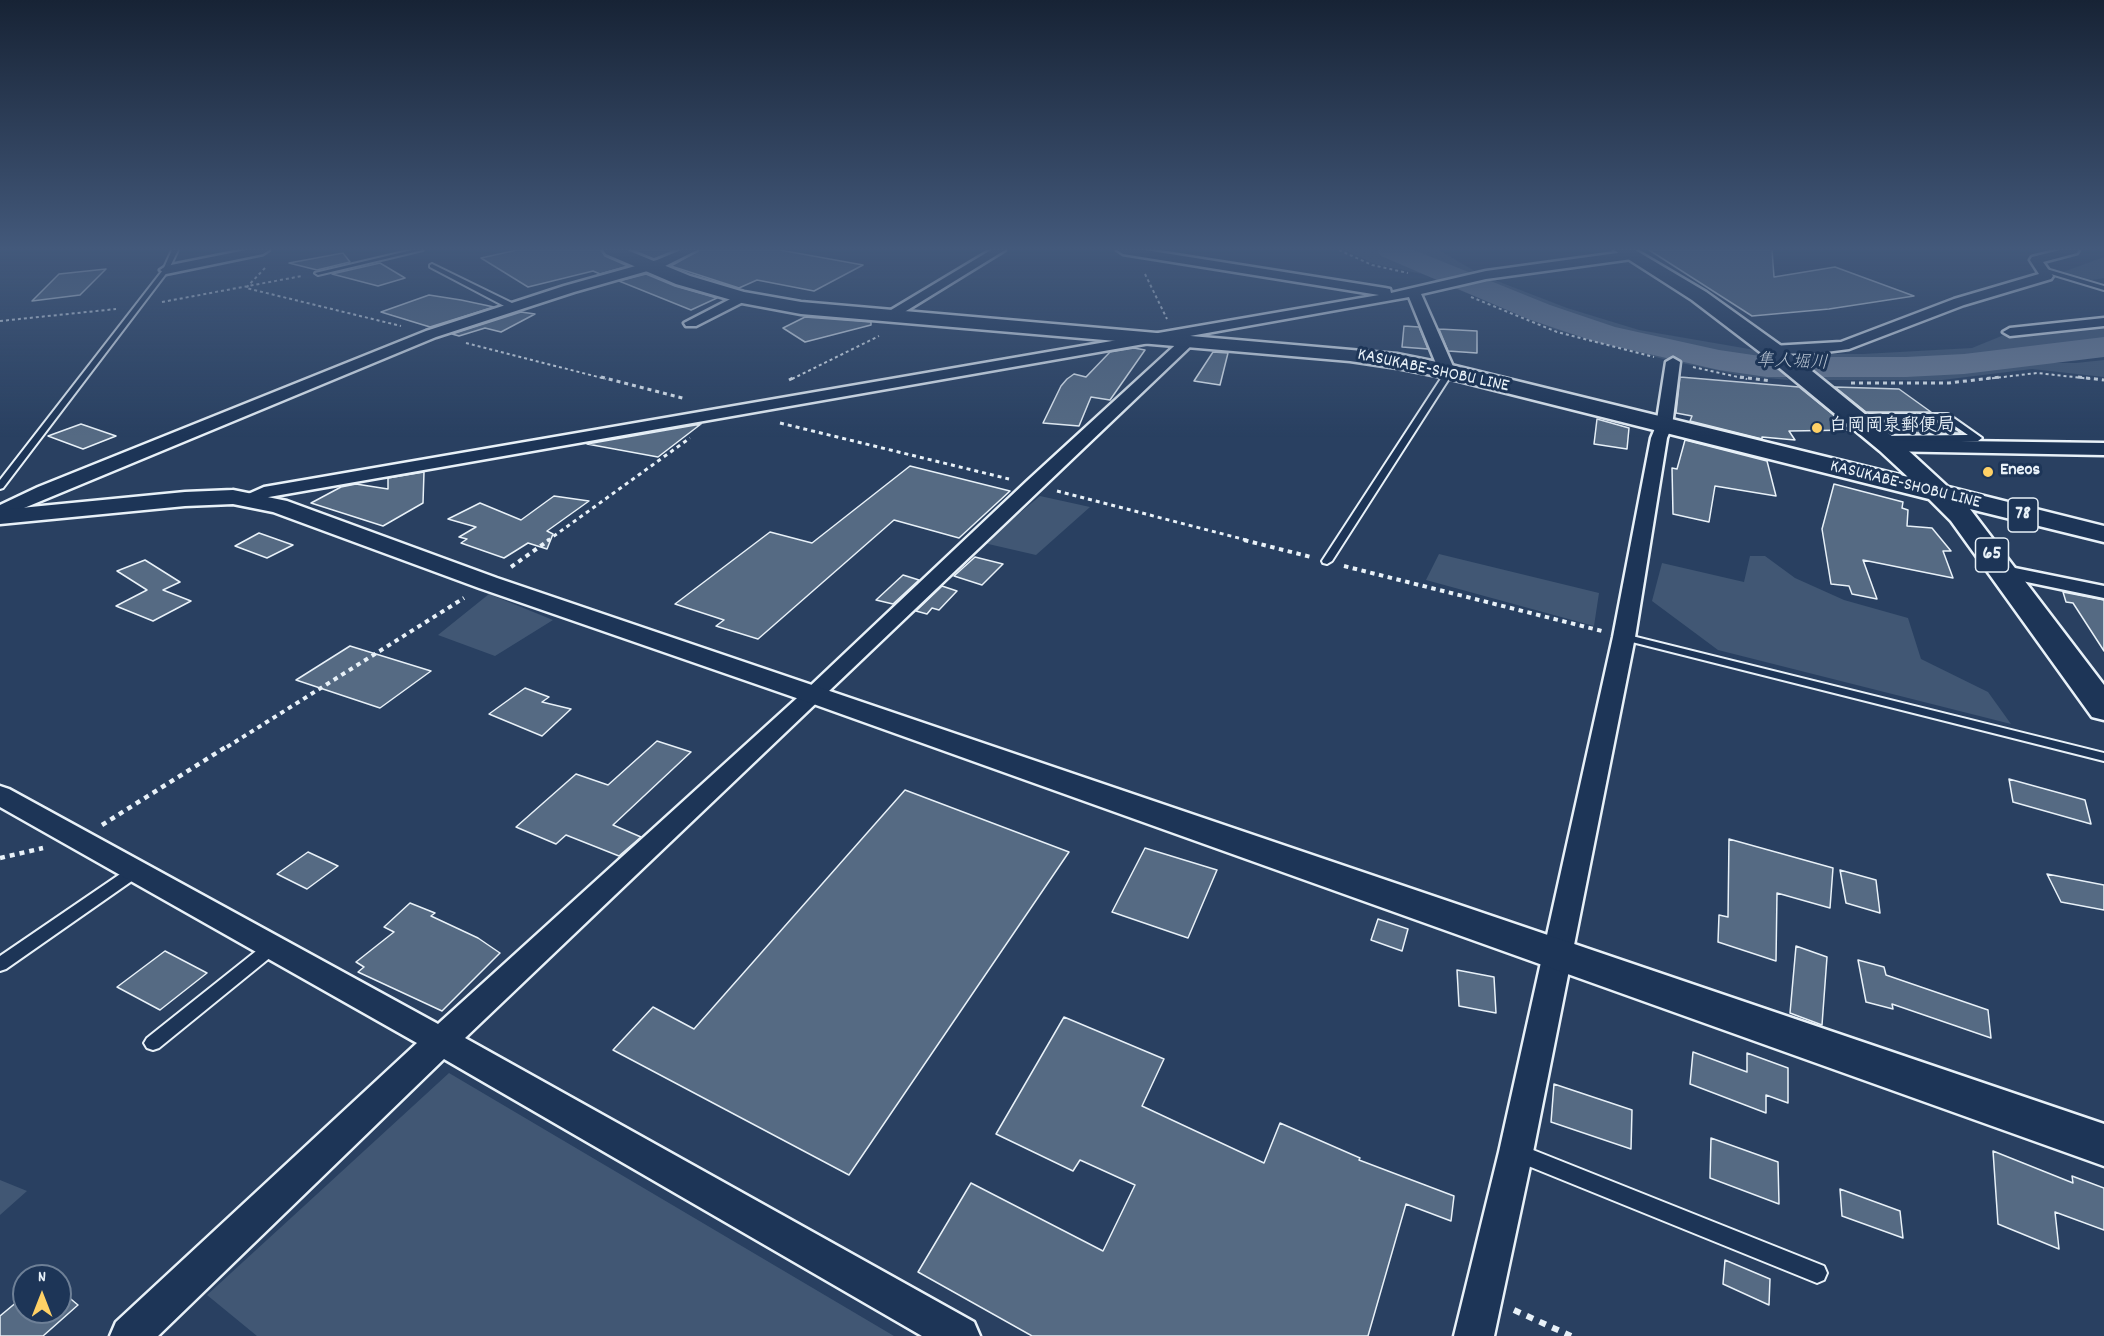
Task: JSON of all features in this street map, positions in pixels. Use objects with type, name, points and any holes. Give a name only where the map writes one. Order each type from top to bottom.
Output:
[{"type":"main road","name":"KASUKABE-SHOBU LINE","points":[[848,312],[1174,337],[1350,355],[1447,371],[2104,534]]},
{"type":"main road","name":"65","points":[[1721,312],[1772,350],[1884,442],[1961,515],[2104,709]]},
{"type":"street","points":[[0,512],[44,491],[431,334],[497,312]]},
{"type":"street","points":[[691,323],[712,312]]},
{"type":"street","points":[[888,316],[894,312]]},
{"type":"street","points":[[252,499],[264,492],[728,410],[1174,337],[1305,312]]},
{"type":"street","points":[[1418,312],[1447,371]]},
{"type":"street","points":[[1772,350],[1844,346],[1932,312]]},
{"type":"street","points":[[2010,332],[2104,322]]},
{"type":"street","points":[[130,1336],[441,1041],[815,694],[1033,485],[1174,337]]},
{"type":"street","points":[[1474,1336],[1516,1152],[1624,637],[1659,438],[1664,426],[1673,362]]},
{"type":"street","points":[[1884,442],[2104,449]]},
{"type":"street","points":[[0,518],[185,499],[233,497],[279,506],[488,583],[815,694],[1558,956],[2104,1145]]},
{"type":"street","points":[[2005,572],[2104,592]]},
{"type":"street","points":[[0,795],[134,872],[441,1041],[960,1336]]},
{"type":"lane","points":[[0,486],[133,312]]},
{"type":"lane","points":[[1327,561],[1446,377],[1447,371]]},
{"type":"lane","points":[[1854,417],[1948,417],[1978,438],[1884,442]]},
{"type":"lane","points":[[1624,637],[2104,757]]},
{"type":"lane","points":[[0,964],[134,872]]},
{"type":"lane","points":[[153,1043],[271,948]]},
{"type":"lane","points":[[1516,1152],[1817,1273]]},
{"type":"path","points":[[344,312],[728,410]]},
{"type":"path","points":[[1163,312],[1174,337]]},
{"type":"path","points":[[1509,312],[1557,332],[1748,379],[1950,383],[2037,373],[2104,380]]},
{"type":"path","points":[[781,384],[915,318]]},
{"type":"path","points":[[774,421],[1033,485]]},
{"type":"path","points":[[0,858],[77,840],[488,583],[691,438]]},
{"type":"path","points":[[1482,1295],[1570,1336]]},
{"type":"shaded area","points":[[1513,312],[1532,312],[1594,334],[1661,351],[1740,367],[1779,371],[1789,380],[1744,376],[1667,360],[1556,330]]},
{"type":"shaded area","points":[[1555,312],[1581,312],[1639,330],[1755,350],[1767,362],[1711,355],[1611,332]]},
{"type":"shaded area","points":[[2104,324],[2104,340],[1975,357],[1910,361],[1805,361],[1797,354],[1863,354],[1972,348],[2004,335]]},
{"type":"shaded area","points":[[2104,360],[2104,377],[2032,369],[1942,380],[1826,380],[1816,371],[1904,373],[1983,369],[2020,363],[2076,363]]},
{"type":"shaded area","points":[[1040,496],[1090,507],[1036,555],[984,543]]},
{"type":"shaded area","points":[[1439,554],[1599,593],[1594,626],[1426,580]]},
{"type":"shaded area","points":[[1750,556],[1765,556],[1795,578],[1844,600],[1908,618],[1921,659],[1988,692],[2011,724],[1718,650],[1652,601],[1662,563],[1744,582]]},
{"type":"shaded area","points":[[489,594],[553,620],[495,656],[438,635]]},
{"type":"shaded area","points":[[449,1073],[894,1336],[257,1336],[207,1295]]},
{"type":"shaded area","points":[[0,1180],[27,1191],[0,1215]]},
{"type":"building","points":[[382,312],[477,312],[430,327]]},
{"type":"building","points":[[520,312],[535,314],[501,332],[485,328],[459,336],[452,334]]},
{"type":"building","points":[[1746,312],[1792,312],[1752,316]]},
{"type":"building","points":[[805,317],[871,322],[871,325],[805,342],[783,328]]},
{"type":"building","points":[[1404,326],[1419,327],[1428,349],[1402,347]]},
{"type":"building","points":[[1439,329],[1477,331],[1477,353],[1448,351]]},
{"type":"building","points":[[1134,348],[1145,350],[1110,400],[1091,397],[1079,426],[1043,423],[1061,386],[1067,379],[1074,374],[1086,377],[1110,352]]},
{"type":"building","points":[[1213,352],[1228,353],[1220,385],[1194,381]]},
{"type":"building","points":[[1680,377],[1799,387],[1852,430],[1789,431],[1795,440],[1762,437],[1762,439],[1690,421],[1692,416],[1676,413]]},
{"type":"building","points":[[1835,387],[1899,389],[1931,412],[1866,412]]},
{"type":"building","points":[[1597,419],[1629,428],[1627,449],[1594,444]]},
{"type":"building","points":[[1878,422],[1945,422],[1961,433],[1914,433],[1910,430],[1888,430]]},
{"type":"building","points":[[81,424],[116,436],[83,449],[48,436]]},
{"type":"building","points":[[701,424],[658,457],[587,444]]},
{"type":"building","points":[[1685,440],[1767,461],[1776,496],[1715,486],[1709,522],[1673,514],[1672,468],[1677,469]]},
{"type":"building","points":[[910,466],[1010,491],[959,538],[894,520],[758,639],[716,626],[724,620],[675,604],[770,532],[812,543]]},
{"type":"building","points":[[424,472],[423,503],[383,526],[311,503],[341,487],[356,484],[388,489],[388,478]]},
{"type":"building","points":[[1834,484],[1903,502],[1902,508],[1908,510],[1907,526],[1932,528],[1951,551],[1943,551],[1953,578],[1863,560],[1877,599],[1852,594],[1849,586],[1831,584],[1822,529]]},
{"type":"building","points":[[554,496],[589,501],[547,531],[553,534],[547,549],[528,543],[504,558],[461,543],[467,539],[459,537],[476,527],[448,519],[480,503],[521,520]]},
{"type":"building","points":[[259,533],[293,545],[267,558],[235,546]]},
{"type":"building","points":[[975,557],[1003,564],[982,585],[954,576]]},
{"type":"building","points":[[145,560],[180,582],[163,590],[191,601],[153,621],[116,606],[147,590],[117,571]]},
{"type":"building","points":[[903,575],[919,580],[893,604],[876,600]]},
{"type":"building","points":[[942,586],[957,591],[939,610],[932,608],[927,614],[916,611]]},
{"type":"building","points":[[2063,592],[2104,600],[2104,651],[2073,603],[2066,602]]},
{"type":"building","points":[[350,646],[431,671],[380,708],[296,680]]},
{"type":"building","points":[[525,688],[549,697],[542,702],[571,709],[542,736],[489,714]]},
{"type":"building","points":[[657,741],[691,752],[613,825],[641,837],[619,856],[566,835],[556,844],[516,827],[576,774],[608,785]]},
{"type":"building","points":[[2009,779],[2085,800],[2091,824],[2013,802]]},
{"type":"building","points":[[905,790],[1069,852],[849,1175],[613,1050],[653,1007],[694,1029]]},
{"type":"building","points":[[1729,839],[1833,868],[1830,908],[1777,893],[1776,961],[1718,942],[1719,915],[1728,917]]},
{"type":"building","points":[[1145,848],[1217,870],[1188,938],[1112,912]]},
{"type":"building","points":[[308,852],[338,866],[307,889],[277,874]]},
{"type":"building","points":[[1840,870],[1876,880],[1880,913],[1846,903]]},
{"type":"building","points":[[2047,874],[2104,885],[2104,910],[2061,902]]},
{"type":"building","points":[[410,903],[435,913],[431,916],[478,938],[500,953],[442,1011],[358,972],[364,967],[356,962],[394,932],[384,927]]},
{"type":"building","points":[[1378,919],[1408,929],[1402,951],[1371,940]]},
{"type":"building","points":[[1796,946],[1827,957],[1822,1025],[1790,1013]]},
{"type":"building","points":[[165,951],[207,973],[160,1010],[117,987]]},
{"type":"building","points":[[1858,960],[1884,967],[1886,975],[1988,1010],[1991,1038],[1892,1004],[1893,1009],[1866,1002]]},
{"type":"building","points":[[1457,970],[1494,977],[1496,1013],[1459,1006]]},
{"type":"building","points":[[1064,1017],[1164,1059],[1142,1106],[1264,1163],[1280,1123],[1360,1158],[1359,1160],[1454,1196],[1451,1221],[1406,1204],[1368,1336],[1032,1336],[918,1272],[971,1183],[1103,1251],[1135,1185],[1080,1160],[1073,1171],[996,1134]]},
{"type":"building","points":[[1693,1052],[1747,1072],[1747,1053],[1788,1068],[1788,1103],[1766,1095],[1766,1113],[1690,1084]]},
{"type":"building","points":[[1554,1084],[1632,1110],[1631,1149],[1551,1122]]},
{"type":"building","points":[[1711,1138],[1778,1162],[1779,1204],[1710,1178]]},
{"type":"building","points":[[1993,1151],[2073,1183],[2072,1176],[2104,1188],[2104,1230],[2055,1212],[2059,1249],[1998,1224]]},
{"type":"building","points":[[1840,1189],[1900,1211],[1903,1238],[1842,1216]]},
{"type":"building","points":[[1725,1260],[1770,1279],[1769,1305],[1723,1284]]},
{"type":"building","points":[[72,1300],[78,1305],[72,1310]]},
{"type":"building","points":[[12,1306],[12,1324],[57,1324],[43,1336],[0,1336],[0,1316]]},
{"type":"waterway","name":"隼人堀川","points":[[1540,312],[1607,335],[1719,360],[1767,367],[1906,367],[1964,364],[2104,347]]},
{"type":"place","name":"白岡岡泉郵便局","points":[[1817,428]]},
{"type":"place","name":"Eneos","points":[[1988,472]]}]
